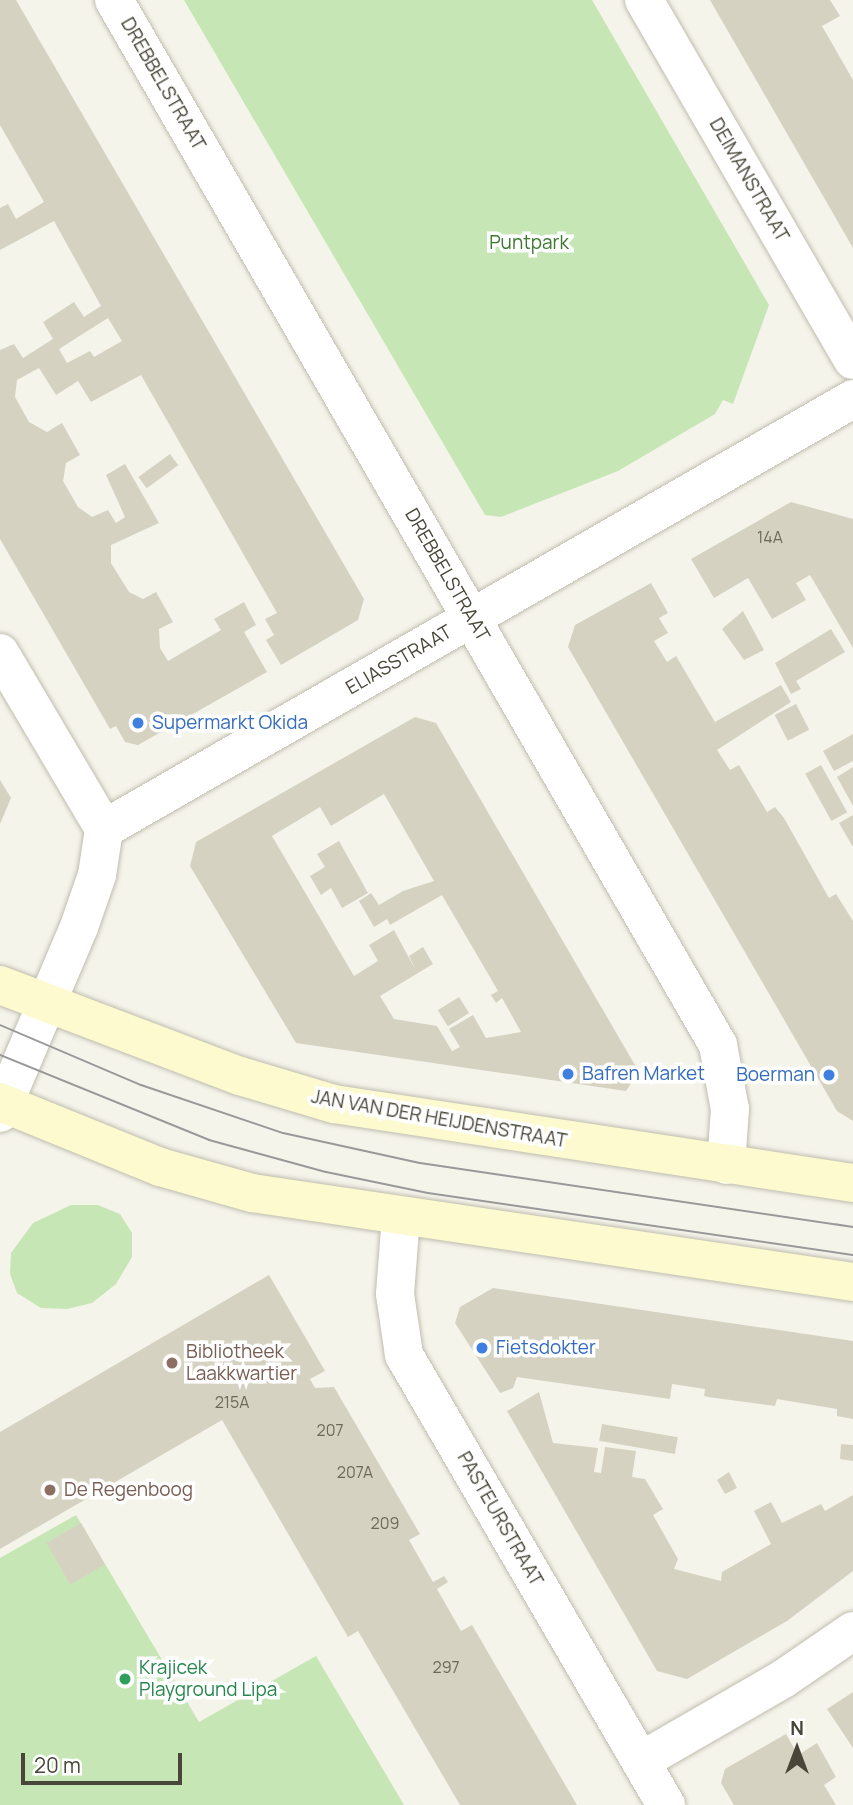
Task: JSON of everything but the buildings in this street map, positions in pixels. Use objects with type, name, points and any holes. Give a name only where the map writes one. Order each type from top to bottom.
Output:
[{"type":"street","name":"DREBBELSTRAAT","points":[[114,0],[718,1045],[729,1092],[726,1165]]},
{"type":"street","name":"DEIMANSTRAAT","points":[[645,0],[853,360]]},
{"type":"street","name":"ELIASSTRAAT","points":[[104,829],[853,399]]},
{"type":"street","points":[[0,653],[104,829],[97,875],[50,1003],[1,1106],[121,1152],[219,1184],[401,1216],[853,1282]]},
{"type":"street","name":"JAN VAN DER HEIJDENSTRAAT","points":[[0,985],[240,1076],[334,1104],[853,1183]]},
{"type":"street","name":"PASTEURSTRAAT","points":[[401,1216],[395,1294],[404,1355],[666,1805]]},
{"type":"street","points":[[641,1761],[783,1679],[853,1631]]},
{"type":"green space","name":"Puntpark","points":[[184,0],[592,0],[769,305],[733,404],[723,400],[715,414],[618,471],[501,517],[485,515]]},
{"type":"green space","points":[[71,1205],[98,1205],[120,1214],[132,1233],[132,1257],[116,1284],[92,1303],[67,1309],[41,1308],[17,1293],[10,1274],[11,1253],[33,1223]]},
{"type":"green space","points":[[76,1515],[199,1722],[316,1656],[404,1805],[0,1805],[0,1558]]},
{"type":"tram line","points":[[0,1025],[141,1085],[283,1133],[420,1163],[853,1227]]},
{"type":"tram line","points":[[0,1055],[209,1140],[326,1172],[428,1193],[853,1255]]},
{"type":"place","name":"Supermarkt Okida","points":[[138,723]]},
{"type":"place","name":"Bafren Market","points":[[568,1074]]},
{"type":"place","name":"Boerman","points":[[829,1075]]},
{"type":"place","name":"Fietsdokter","points":[[482,1348]]},
{"type":"place","name":"Bibliotheek Laakkwartier","points":[[172,1363]]},
{"type":"place","name":"De Regenboog","points":[[50,1490]]},
{"type":"place","name":"Krajicek Playground Lipa","points":[[125,1679]]}]
